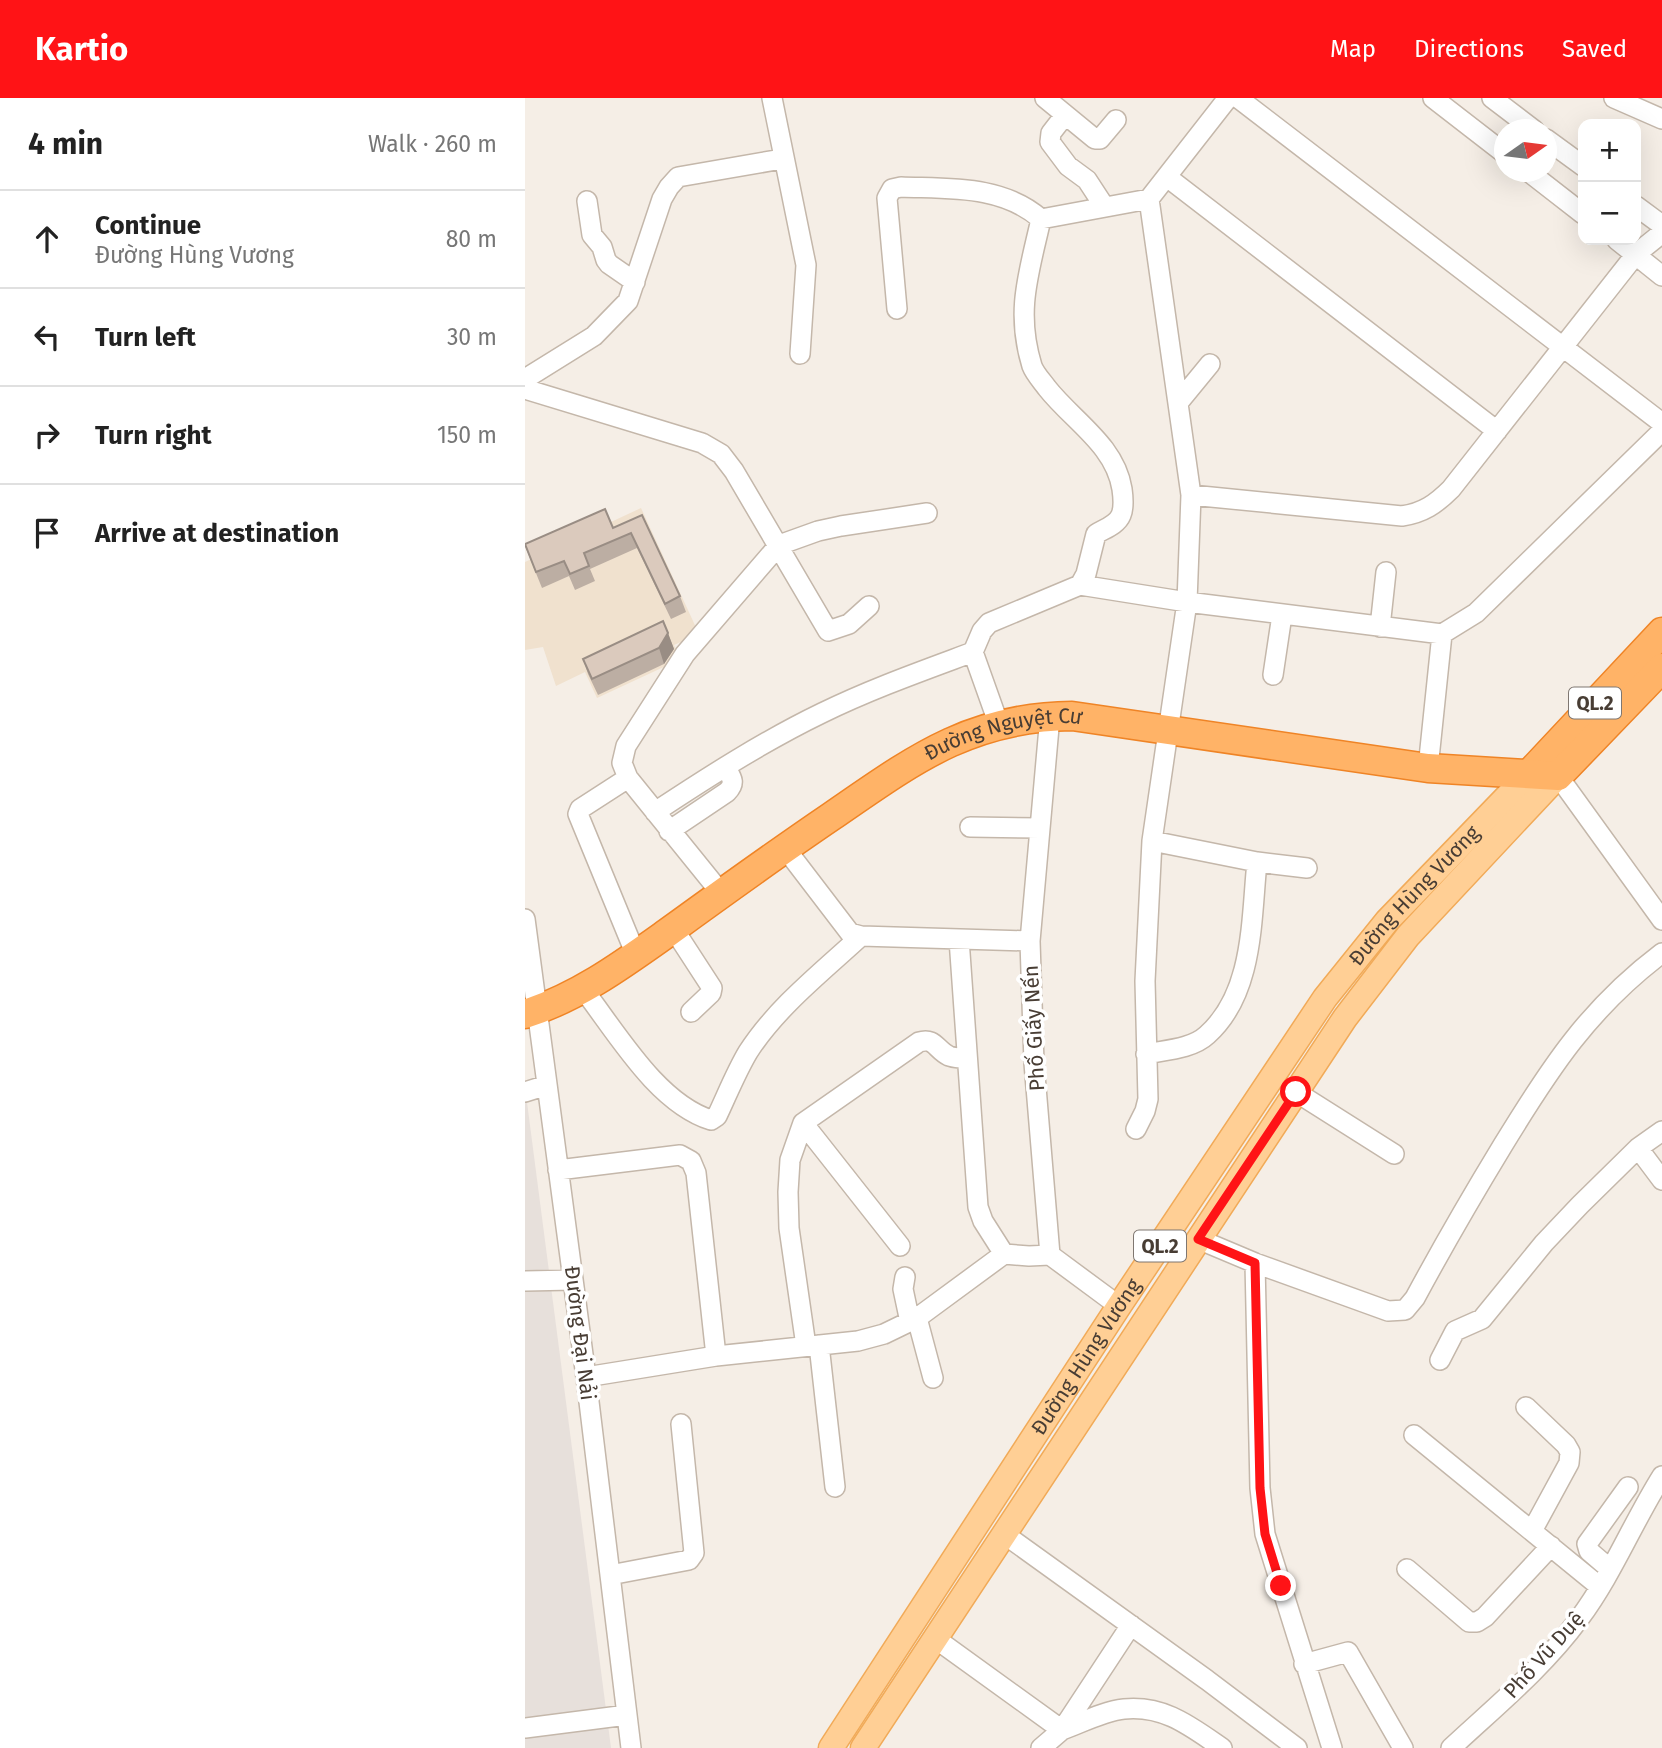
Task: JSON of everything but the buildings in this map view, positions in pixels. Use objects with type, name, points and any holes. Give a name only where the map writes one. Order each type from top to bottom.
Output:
[{"type":"highway","name":"Đường Hùng Vương","points":[[1529,774],[1662,632]]},
{"type":"highway","name":"Đường Hùng Vương","points":[[1558,776],[1662,668]]},
{"type":"highway","name":"Đường Nguyệt Cư","points":[[531,1012],[583,989],[636,955],[905,766],[934,749],[971,733],[999,725],[1050,716],[1072,716],[1429,768],[1558,776]]},
{"type":"main road","name":"Đường Hùng Vương","points":[[831,1748],[1113,1316],[1325,998],[1387,921],[1529,774]]},
{"type":"main road","name":"Đường Hùng Vương","points":[[863,1748],[1345,1018],[1408,936],[1558,776]]},
{"type":"main road","points":[[1113,1316],[1130,1342]]},
{"type":"street","points":[[772,98],[782,159],[794,201],[806,265],[800,354]]},
{"type":"street","points":[[1045,98],[1097,139],[1116,120]]},
{"type":"street","points":[[1041,219],[1149,199],[1228,98]]},
{"type":"street","points":[[1238,98],[1662,423]]},
{"type":"street","points":[[1433,98],[1494,145]]},
{"type":"street","points":[[1492,98],[1520,119]]},
{"type":"street","points":[[1613,98],[1662,119]]},
{"type":"street","points":[[1065,115],[1051,133],[1051,142],[1069,166],[1087,180],[1104,206]]},
{"type":"street","points":[[1557,147],[1578,162]]},
{"type":"street","points":[[525,379],[594,336],[628,301],[662,199],[678,177],[782,159]]},
{"type":"street","points":[[1167,177],[1497,431]]},
{"type":"street","points":[[1541,182],[1578,210]]},
{"type":"street","points":[[897,309],[887,198],[892,189],[901,187],[972,190],[1003,196],[1029,208],[1041,219]]},
{"type":"street","points":[[1136,1129],[1148,1098],[1145,981],[1152,841],[1187,602],[1191,495],[1149,199]]},
{"type":"street","points":[[587,201],[594,240],[602,247],[609,264],[635,282]]},
{"type":"street","points":[[1641,210],[1662,226]]},
{"type":"street","points":[[1041,219],[1023,301],[1025,333],[1033,369],[1055,397],[1111,456],[1120,473],[1123,497],[1121,515],[1115,523],[1096,534],[1086,574],[1080,585]]},
{"type":"street","points":[[1191,495],[1402,516],[1429,508],[1451,489],[1636,254],[1662,233]]},
{"type":"street","points":[[1624,245],[1662,276]]},
{"type":"street","points":[[1178,403],[1210,364]]},
{"type":"street","points":[[525,389],[702,443],[720,454],[734,471],[828,631],[849,624],[869,606]]},
{"type":"street","points":[[999,725],[973,652],[982,631],[989,623],[1080,585],[1282,615],[1442,634],[1476,612],[1662,431]]},
{"type":"street","points":[[721,893],[628,778],[622,763],[626,746],[671,674],[779,545],[830,528],[927,513]]},
{"type":"street","points":[[1380,627],[1386,572]]},
{"type":"street","points":[[1273,675],[1282,615]]},
{"type":"street","points":[[1429,768],[1442,634]]},
{"type":"street","points":[[655,812],[821,713],[880,687],[973,652]]},
{"type":"street","name":"Phố Giấy Nến","points":[[1050,716],[1030,940],[1034,1063],[1051,1255]]},
{"type":"street","points":[[669,831],[727,793],[733,786],[733,781],[726,768]]},
{"type":"street","points":[[1558,776],[1662,920]]},
{"type":"street","points":[[628,778],[580,809],[578,814],[636,955]]},
{"type":"street","points":[[969,827],[1040,828]]},
{"type":"street","points":[[1152,841],[1257,862],[1307,868]]},
{"type":"street","points":[[785,848],[851,933],[861,936],[1030,940]]},
{"type":"street","points":[[1146,1054],[1185,1046],[1206,1036],[1225,1013],[1239,987],[1248,953],[1257,862]]},
{"type":"street","name":"Đường Đại Nải","points":[[525,919],[531,1012],[547,1085],[631,1748]]},
{"type":"street","points":[[673,928],[712,988],[711,993],[691,1012]]},
{"type":"street","points":[[583,989],[655,1083],[671,1098],[711,1120],[717,1116],[748,1053],[767,1026],[861,936]]},
{"type":"street","points":[[959,939],[978,1207],[983,1221],[1004,1254]]},
{"type":"street","points":[[1198,1239],[1255,1263],[1388,1311],[1405,1310],[1415,1298],[1469,1198],[1546,1074],[1595,1012],[1632,975],[1662,953]]},
{"type":"street","points":[[835,1487],[812,1345],[789,1228],[787,1192],[790,1160],[803,1123],[919,1042],[926,1039],[950,1056],[967,1059]]},
{"type":"street","points":[[525,1092],[547,1085]]},
{"type":"street","points":[[1296,1092],[1394,1154]]},
{"type":"street","points":[[803,1123],[900,1246]]},
{"type":"street","points":[[1440,1360],[1455,1331],[1482,1318],[1544,1243],[1638,1148],[1662,1130]]},
{"type":"street","points":[[1638,1148],[1662,1180]]},
{"type":"street","points":[[558,1170],[680,1155],[691,1161],[696,1173],[716,1356]]},
{"type":"street","points":[[586,1377],[716,1356],[858,1341],[884,1334],[913,1320],[1004,1254],[1051,1255],[1113,1316]]},
{"type":"street","points":[[1255,1263],[1262,1510],[1265,1534],[1332,1748]]},
{"type":"street","points":[[905,1276],[903,1289],[933,1378]]},
{"type":"street","points":[[525,1281],[573,1280]]},
{"type":"street","points":[[1525,1406],[1570,1452],[1569,1463],[1532,1531]]},
{"type":"street","points":[[610,1575],[689,1560],[694,1553],[681,1424]]},
{"type":"street","points":[[1414,1435],[1551,1546],[1605,1578]]},
{"type":"street","name":"Phố Vũ Duệ","points":[[1451,1748],[1529,1676],[1569,1633],[1605,1578],[1662,1476]]},
{"type":"street","points":[[1605,1578],[1587,1544],[1628,1488]]},
{"type":"street","points":[[1004,1534],[1297,1748]]},
{"type":"street","points":[[1408,1569],[1469,1622],[1477,1622],[1485,1617],[1551,1546]]},
{"type":"street","points":[[1053,1741],[1131,1625]]},
{"type":"street","points":[[936,1639],[1053,1741]]},
{"type":"street","points":[[1304,1664],[1348,1652],[1403,1748]]},
{"type":"street","points":[[1053,1741],[1123,1709],[1160,1711],[1188,1725],[1222,1748]]},
{"type":"street","points":[[525,1728],[627,1715]]},
{"type":"shaded area","points":[[641,508],[699,634],[674,645],[681,659],[597,698],[585,672],[556,686],[543,647],[525,650],[525,562]]},
{"type":"shaded area","points":[[525,1087],[611,1748],[525,1748]]},
{"type":"route","points":[[1281,1586],[1265,1534],[1260,1488],[1255,1263],[1198,1239],[1296,1092]]}]
